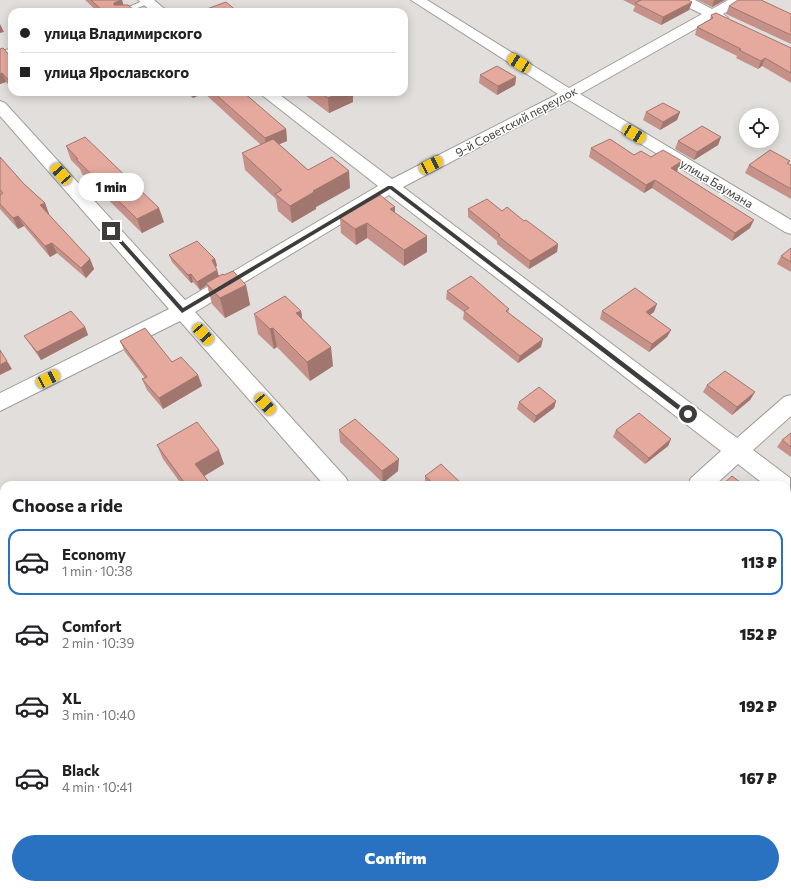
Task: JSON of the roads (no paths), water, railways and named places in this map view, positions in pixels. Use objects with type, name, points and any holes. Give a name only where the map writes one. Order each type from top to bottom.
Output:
[{"type":"street","name":"улица Баумана","points":[[418,0],[569,94],[791,228]]},
{"type":"street","points":[[684,0],[731,23]]},
{"type":"street","name":"9-й Советский переулок","points":[[0,403],[182,311],[390,187],[569,94],[738,0]]},
{"type":"street","points":[[147,1],[156,8]]},
{"type":"street","points":[[271,96],[777,481]]},
{"type":"street","points":[[0,106],[334,481]]},
{"type":"street","points":[[704,481],[791,404]]},
{"type":"lane","points":[[130,8],[147,1]]}]
